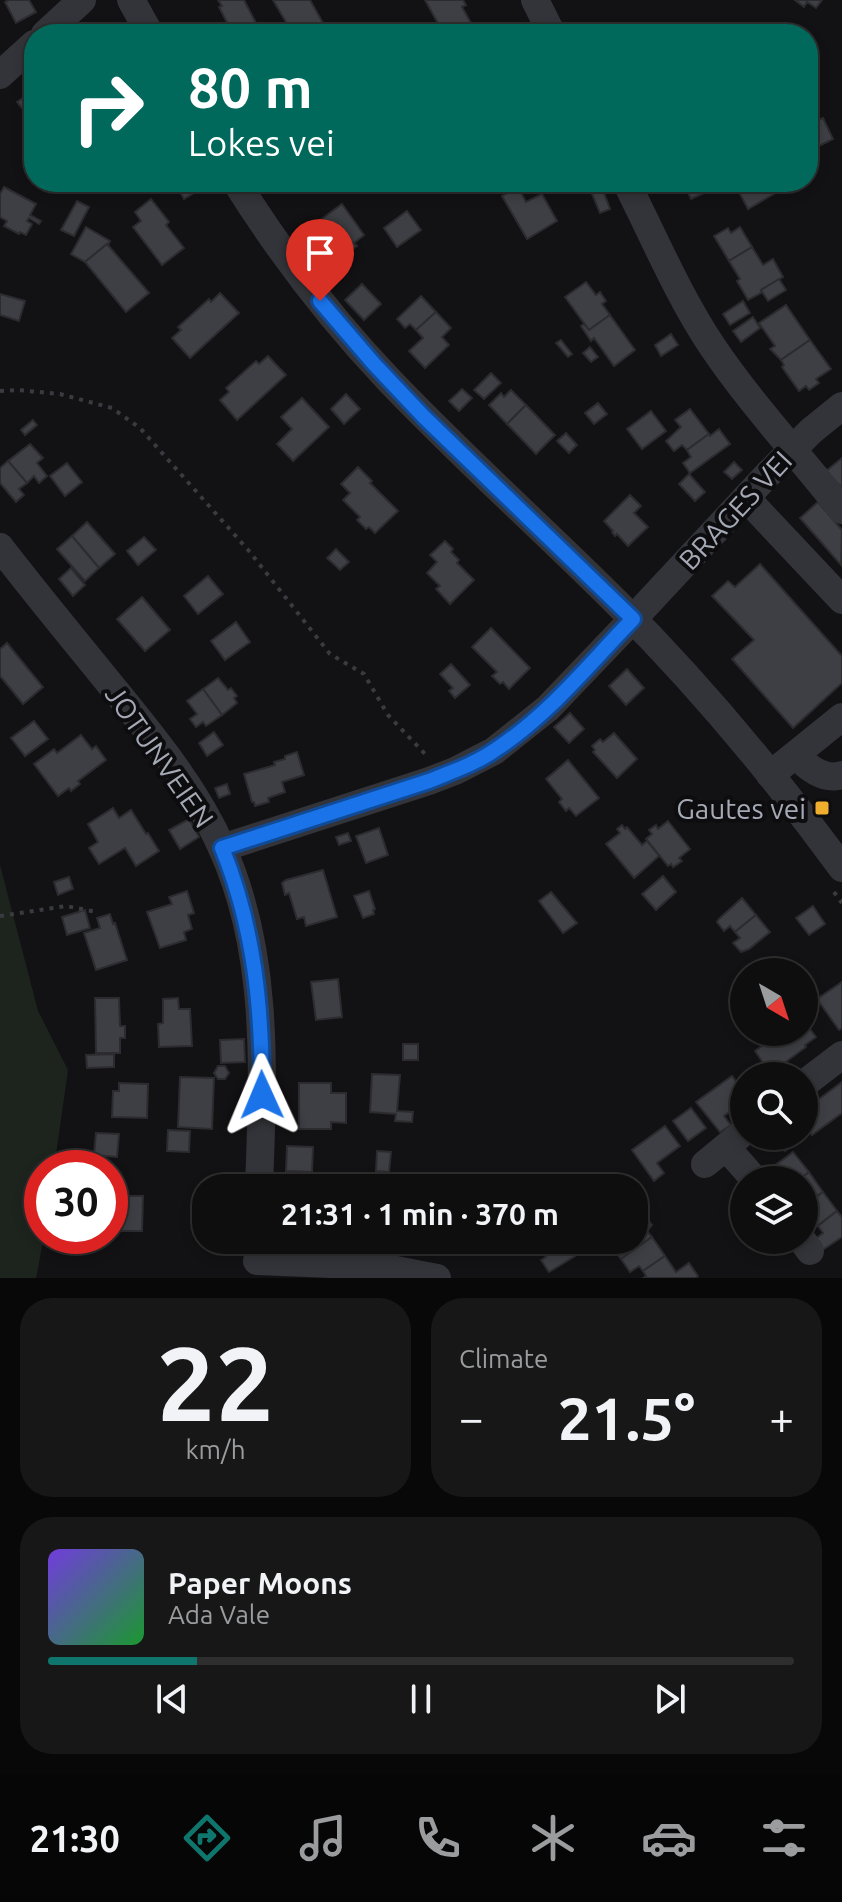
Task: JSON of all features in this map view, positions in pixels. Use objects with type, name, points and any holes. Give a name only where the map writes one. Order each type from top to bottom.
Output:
[{"type":"street","points":[[56,24],[82,0]]},
{"type":"street","points":[[131,0],[144,24]]},
{"type":"street","points":[[535,0],[547,24]]},
{"type":"street","points":[[0,75],[24,53]]},
{"type":"street","points":[[242,192],[304,280],[380,371],[633,619],[698,688],[842,868]]},
{"type":"street","points":[[631,192],[710,343],[742,388],[842,510]]},
{"type":"street","name":"BRAGES VEI","points":[[222,848],[445,775],[494,751],[530,724],[569,687],[792,449],[842,406]]},
{"type":"street","points":[[746,498],[842,600]]},
{"type":"street","name":"JOTUNVEIEN","points":[[0,547],[164,753],[195,798],[222,848],[247,925],[258,992],[262,1095],[259,1174]]},
{"type":"street","points":[[770,775],[842,717]]},
{"type":"street","points":[[796,755],[824,776],[842,775]]},
{"type":"street","points":[[818,1073],[842,1055]]},
{"type":"street","points":[[725,1148],[742,1166]]},
{"type":"street","points":[[257,1260],[386,1268],[437,1278]]},
{"type":"path","points":[[0,391],[60,394],[112,408],[140,428],[249,551],[330,654],[364,674],[388,715],[445,775]]},
{"type":"path","points":[[0,916],[66,906],[97,912]]},
{"type":"shaded area","points":[[0,865],[38,1011],[68,1070],[57,1150],[24,1150],[24,1254],[41,1254],[36,1278],[0,1278]]},
{"type":"building","points":[[29,0],[36,12],[16,23],[5,2]]},
{"type":"building","points":[[218,0],[244,0],[256,24],[228,24],[219,7],[222,6]]},
{"type":"building","points":[[273,0],[310,0],[323,23],[321,24],[287,24]]},
{"type":"building","points":[[425,0],[463,0],[466,5],[462,7],[471,23],[438,24]]},
{"type":"building","points":[[795,0],[822,0],[816,8],[807,2],[804,7]]},
{"type":"building","points":[[24,97],[24,111],[17,102]]},
{"type":"building","points":[[823,118],[833,139],[818,146],[818,120]]},
{"type":"building","points":[[4,187],[36,204],[30,215],[41,221],[39,224],[29,218],[27,221],[32,224],[26,235],[4,226],[7,221],[0,217],[0,194]]},
{"type":"building","points":[[180,192],[196,192],[184,199]]},
{"type":"building","points":[[509,192],[521,192],[526,202],[542,194],[557,221],[527,239],[502,196]]},
{"type":"building","points":[[591,192],[604,192],[610,209],[600,213]]},
{"type":"building","points":[[688,192],[706,192],[691,199]]},
{"type":"building","points":[[739,192],[773,192],[774,194],[748,209]]},
{"type":"building","points":[[151,199],[184,248],[162,265],[133,227],[141,221],[135,212]]},
{"type":"building","points":[[77,201],[89,207],[74,236],[61,230]]},
{"type":"building","points":[[342,204],[364,235],[349,252],[347,248],[342,252],[319,221]]},
{"type":"building","points":[[407,211],[421,230],[397,247],[384,228]]},
{"type":"building","points":[[86,227],[110,241],[85,262],[71,254]]},
{"type":"building","points":[[740,227],[752,247],[729,261],[714,236],[728,228],[731,233]]},
{"type":"building","points":[[107,244],[149,293],[126,312],[85,262]]},
{"type":"building","points":[[752,247],[763,265],[773,259],[783,277],[748,300],[729,261]]},
{"type":"building","points":[[779,279],[786,290],[768,301],[761,290]]},
{"type":"building","points":[[586,282],[596,295],[600,292],[606,301],[602,304],[610,315],[589,330],[565,297]]},
{"type":"building","points":[[362,284],[381,304],[364,320],[345,300]]},
{"type":"building","points":[[220,293],[239,313],[190,358],[172,338],[181,330],[178,327]]},
{"type":"building","points":[[0,294],[25,301],[19,321],[0,315]]},
{"type":"building","points":[[421,296],[436,312],[416,330],[410,324],[405,328],[397,319]]},
{"type":"building","points":[[743,301],[750,313],[730,325],[723,314]]},
{"type":"building","points":[[786,305],[810,340],[781,360],[770,349],[775,346],[759,323]]},
{"type":"building","points":[[436,312],[451,328],[442,337],[449,345],[425,368],[409,351],[423,338],[416,330]]},
{"type":"building","points":[[610,315],[635,350],[614,366],[581,326],[584,324],[589,330]]},
{"type":"building","points":[[753,317],[760,328],[741,342],[733,331]]},
{"type":"building","points":[[671,334],[678,345],[661,356],[655,345]]},
{"type":"building","points":[[561,340],[572,354],[568,357],[556,343]]},
{"type":"building","points":[[810,340],[831,369],[816,379],[819,383],[809,390],[806,386],[799,391],[782,367],[781,360]]},
{"type":"building","points":[[590,347],[598,357],[591,362],[583,353]]},
{"type":"building","points":[[268,356],[286,375],[237,420],[220,400],[229,392],[226,388],[256,361],[259,364]]},
{"type":"building","points":[[491,373],[501,383],[484,399],[474,390]]},
{"type":"building","points":[[462,389],[472,398],[459,411],[449,401]]},
{"type":"building","points":[[511,390],[526,405],[507,424],[489,405],[501,393],[504,397]]},
{"type":"building","points":[[346,394],[360,409],[344,424],[331,409]]},
{"type":"building","points":[[302,398],[329,427],[293,461],[277,444],[292,429],[281,417]]},
{"type":"building","points":[[598,403],[607,414],[594,424],[585,413]]},
{"type":"building","points":[[526,405],[555,435],[536,454],[507,424]]},
{"type":"building","points":[[690,409],[709,434],[687,450],[682,445],[674,451],[666,441],[681,427],[675,420]]},
{"type":"building","points":[[651,411],[666,431],[642,449],[627,429]]},
{"type":"building","points":[[33,420],[37,425],[25,435],[21,430]]},
{"type":"building","points":[[719,429],[730,444],[690,473],[683,463],[691,457],[687,450]]},
{"type":"building","points":[[566,433],[577,445],[569,453],[557,441]]},
{"type":"building","points":[[30,444],[43,458],[37,463],[47,476],[39,483],[34,476],[27,483],[8,461]]},
{"type":"building","points":[[842,458],[842,488],[826,471]]},
{"type":"building","points":[[8,461],[27,483],[19,489],[24,495],[16,502],[0,483],[0,468]]},
{"type":"building","points":[[734,462],[742,470],[732,479],[724,472]]},
{"type":"building","points":[[67,463],[82,482],[65,496],[50,476]]},
{"type":"building","points":[[358,467],[398,511],[375,533],[357,520],[360,517],[343,500],[350,493],[341,484]]},
{"type":"building","points":[[689,474],[705,492],[695,501],[679,484]]},
{"type":"building","points":[[630,495],[641,506],[634,513],[648,527],[628,546],[617,534],[615,536],[604,521]]},
{"type":"building","points":[[818,502],[842,530],[841,565],[800,518]]},
{"type":"building","points":[[87,522],[115,554],[99,568],[72,536]]},
{"type":"building","points":[[72,536],[99,568],[85,581],[57,549]]},
{"type":"building","points":[[144,537],[156,550],[138,565],[127,551]]},
{"type":"building","points":[[445,541],[459,560],[457,563],[474,580],[450,604],[436,589],[440,586],[427,573],[437,562],[430,555]]},
{"type":"building","points":[[336,549],[349,562],[340,570],[327,558]]},
{"type":"building","points":[[760,564],[842,656],[842,683],[793,728],[732,659],[754,640],[712,596],[728,581],[735,587]]},
{"type":"building","points":[[71,568],[85,585],[73,596],[59,579]]},
{"type":"building","points":[[208,576],[223,594],[198,614],[184,596]]},
{"type":"building","points":[[142,597],[170,630],[145,651],[117,619]]},
{"type":"building","points":[[236,622],[250,642],[225,660],[211,641]]},
{"type":"building","points":[[491,628],[530,668],[509,689],[492,676],[497,672],[472,647]]},
{"type":"building","points":[[7,643],[43,687],[23,704],[0,676],[0,649]]},
{"type":"building","points":[[451,664],[470,685],[455,698],[449,691],[453,688],[440,674]]},
{"type":"building","points":[[627,669],[644,688],[626,705],[609,686]]},
{"type":"building","points":[[218,678],[237,696],[234,698],[237,703],[222,715],[203,689]]},
{"type":"building","points":[[203,689],[222,715],[206,726],[203,722],[196,727],[190,719],[197,714],[187,701]]},
{"type":"building","points":[[570,713],[584,729],[569,743],[554,727]]},
{"type":"building","points":[[34,721],[48,739],[25,756],[11,738]]},
{"type":"building","points":[[214,732],[223,745],[207,756],[199,743]]},
{"type":"building","points":[[614,733],[637,759],[617,778],[593,752],[592,746]]},
{"type":"building","points":[[81,735],[92,749],[96,746],[106,760],[78,781],[80,784],[71,791],[69,788],[58,796],[34,764],[54,749],[57,753]]},
{"type":"building","points":[[297,752],[304,775],[282,782],[285,792],[255,806],[244,774],[275,765],[274,762]]},
{"type":"building","points":[[568,760],[599,798],[576,816],[569,808],[566,811],[559,802],[562,799],[546,779]]},
{"type":"building","points":[[227,784],[230,794],[219,798],[215,788]]},
{"type":"building","points":[[113,808],[119,818],[131,810],[159,851],[136,866],[125,848],[99,864],[89,848],[98,842],[88,824]]},
{"type":"building","points":[[189,819],[199,837],[180,849],[169,830]]},
{"type":"building","points":[[668,821],[690,849],[679,858],[682,861],[673,867],[671,864],[668,866],[646,839],[652,834],[649,830],[656,825],[658,829]]},
{"type":"building","points":[[622,825],[642,845],[647,841],[659,856],[634,878],[606,844],[620,833],[617,829]]},
{"type":"building","points":[[379,828],[388,855],[366,863],[356,836]]},
{"type":"building","points":[[348,833],[351,841],[339,845],[336,837]]},
{"type":"building","points":[[323,870],[337,917],[306,926],[304,917],[297,919],[289,893],[285,895],[282,883]]},
{"type":"building","points":[[663,876],[676,892],[656,910],[642,894]]},
{"type":"building","points":[[69,877],[73,889],[58,895],[54,882]]},
{"type":"building","points":[[187,891],[194,913],[188,915],[192,929],[184,932],[186,940],[160,948],[147,912],[172,904],[169,897]]},
{"type":"building","points":[[369,891],[374,914],[363,918],[354,896]]},
{"type":"building","points":[[551,892],[577,923],[563,933],[539,901]]},
{"type":"building","points":[[742,898],[756,915],[735,932],[730,926],[724,931],[717,922]]},
{"type":"building","points":[[813,906],[825,924],[809,935],[796,918]]},
{"type":"building","points":[[85,910],[90,928],[67,935],[62,917]]},
{"type":"building","points":[[110,914],[127,960],[96,970],[84,933],[100,928],[97,918]]},
{"type":"building","points":[[756,915],[770,932],[741,952],[733,943],[740,938],[735,932]]},
{"type":"building","points":[[338,979],[342,1017],[316,1020],[311,982]]},
{"type":"building","points":[[842,982],[842,1028],[839,1030],[818,998]]},
{"type":"building","points":[[95,998],[119,998],[120,1026],[125,1026],[125,1038],[120,1038],[120,1053],[96,1053]]},
{"type":"building","points":[[178,998],[179,1009],[190,1009],[192,1046],[159,1047],[158,1024],[163,1023],[163,999]]},
{"type":"building","points":[[244,1039],[245,1062],[221,1063],[220,1040]]},
{"type":"building","points":[[403,1044],[418,1044],[418,1060],[403,1060]]},
{"type":"building","points":[[762,1046],[806,1047],[786,1062],[762,1062],[755,1051]]},
{"type":"building","points":[[114,1054],[114,1067],[87,1068],[86,1055]]},
{"type":"building","points":[[218,1066],[225,1066],[229,1073],[225,1079],[218,1079],[214,1073]]},
{"type":"building","points":[[372,1074],[400,1075],[397,1111],[413,1112],[412,1122],[395,1121],[396,1114],[370,1112]]},
{"type":"building","points":[[180,1077],[214,1078],[212,1129],[178,1127]]},
{"type":"building","points":[[730,1077],[730,1112],[724,1116],[730,1126],[720,1132],[696,1102]]},
{"type":"building","points":[[842,1082],[842,1113],[818,1131],[818,1100]]},
{"type":"building","points":[[119,1083],[148,1084],[147,1118],[112,1117],[113,1091],[119,1091]]},
{"type":"building","points":[[299,1083],[331,1083],[331,1093],[346,1093],[346,1123],[331,1122],[331,1129],[299,1129]]},
{"type":"building","points":[[691,1108],[706,1128],[688,1141],[673,1121]]},
{"type":"building","points":[[665,1126],[680,1146],[657,1163],[664,1173],[654,1181],[632,1150]]},
{"type":"building","points":[[168,1130],[190,1131],[189,1152],[167,1151]]},
{"type":"building","points":[[96,1133],[119,1134],[118,1150],[94,1150]]},
{"type":"building","points":[[287,1146],[313,1147],[312,1172],[286,1171]]},
{"type":"building","points":[[377,1151],[391,1152],[389,1172],[376,1171]]},
{"type":"building","points":[[793,1152],[804,1166],[774,1166]]},
{"type":"building","points":[[823,1192],[837,1211],[818,1225],[818,1196]]},
{"type":"building","points":[[128,1196],[143,1196],[142,1231],[128,1231]]},
{"type":"building","points":[[837,1211],[842,1217],[842,1237],[818,1253],[818,1237],[823,1233],[818,1226]]},
{"type":"building","points":[[652,1237],[665,1256],[643,1271],[639,1266],[630,1272],[621,1259],[628,1254],[648,1254],[648,1240]]},
{"type":"building","points":[[544,1254],[577,1255],[549,1272],[541,1260],[546,1257]]},
{"type":"building","points":[[665,1256],[676,1272],[689,1263],[698,1276],[643,1278],[646,1276],[643,1271]]},
{"type":"place","name":"Gautes vei","points":[[822,808]]},
{"type":"route","points":[[262,1095],[262,1042],[255,968],[240,899],[222,848],[429,781],[494,751],[548,708],[633,619],[424,417],[320,301]]}]
